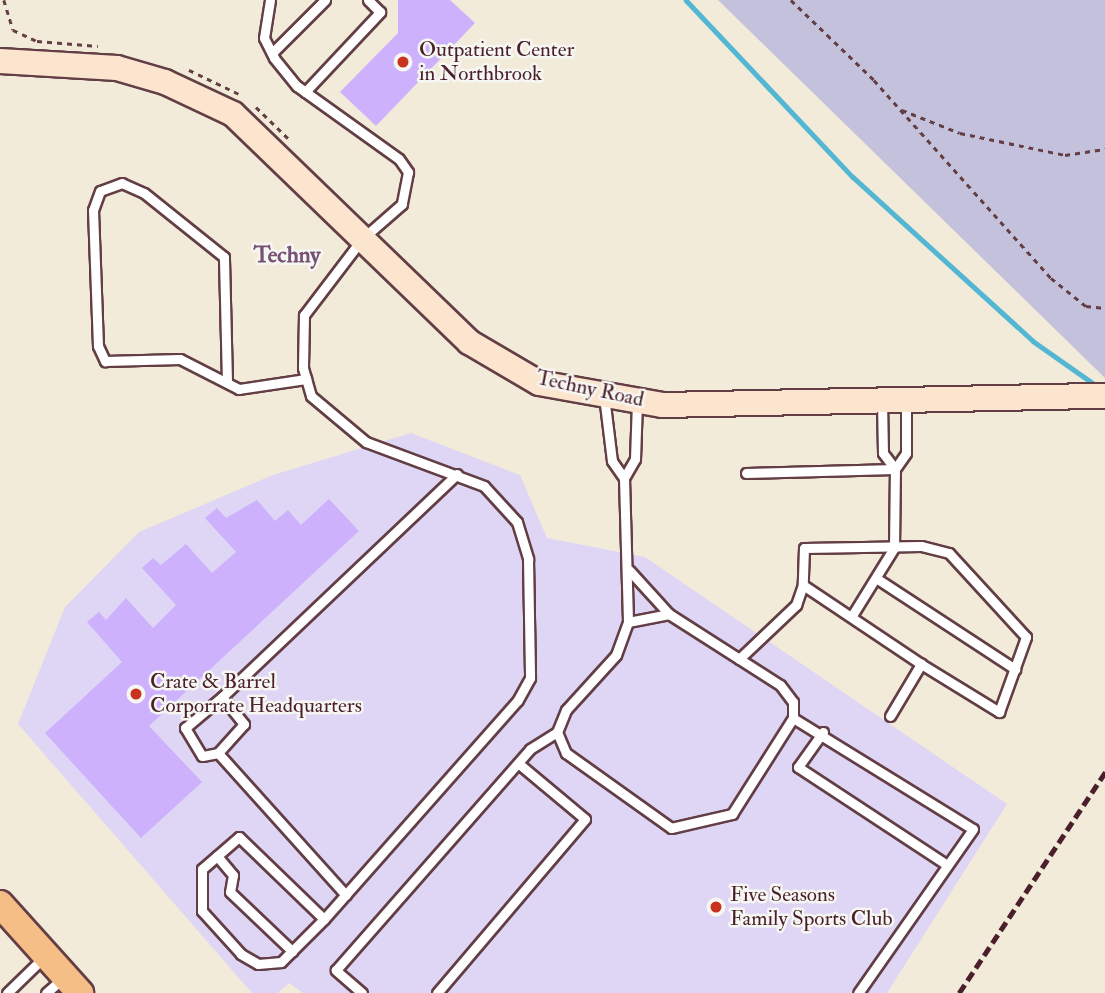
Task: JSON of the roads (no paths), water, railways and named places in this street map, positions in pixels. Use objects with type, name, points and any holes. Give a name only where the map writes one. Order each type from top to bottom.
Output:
[{"type":"main road","name":"Techny Road","points":[[9,60],[117,68],[165,82],[233,114],[469,342],[539,383],[638,400],[894,400],[1096,396]]},
{"type":"main road","points":[[0,904],[46,955],[64,987]]},
{"type":"lane","points":[[271,53],[325,0]]},
{"type":"lane","points":[[305,92],[380,12],[368,0]]},
{"type":"lane","points":[[267,1],[263,30],[271,53],[305,92],[400,159],[408,172],[402,204],[362,239],[304,315],[306,379],[311,396],[329,417],[366,442],[484,486],[517,522],[528,559],[530,678],[497,724],[346,895],[324,919],[281,962],[258,964],[202,911],[202,869],[239,837],[324,919]]},
{"type":"lane","points":[[227,382],[224,257],[145,193],[122,183],[100,191],[93,210],[98,346],[105,361],[180,359],[227,382],[266,390],[306,379]]},
{"type":"lane","points":[[362,993],[336,970],[517,763],[557,732],[566,710],[616,655],[628,622],[629,570],[624,478],[612,461],[604,394]]},
{"type":"lane","points":[[624,478],[635,459],[638,400]]},
{"type":"lane","points":[[894,400],[883,453],[895,469]]},
{"type":"lane","points":[[853,614],[879,580],[894,548],[895,469],[906,453],[894,400]]},
{"type":"lane","points":[[746,473],[895,469]]},
{"type":"lane","points":[[222,697],[244,724],[218,753],[202,756],[185,728],[222,697],[457,474]]},
{"type":"lane","points":[[739,659],[796,605],[803,585],[804,548],[894,548],[949,553],[971,572],[1026,637],[999,712],[922,664],[853,614],[803,585]]},
{"type":"lane","points":[[557,732],[566,753],[671,828],[732,814],[793,718],[793,702],[780,685],[669,614],[629,570]]},
{"type":"lane","points":[[879,580],[1015,669]]},
{"type":"lane","points":[[628,622],[669,614]]},
{"type":"lane","points":[[890,716],[922,664]]},
{"type":"lane","points":[[793,718],[823,732],[973,829],[858,993]]},
{"type":"lane","points":[[823,732],[798,767],[947,865]]},
{"type":"lane","points":[[218,753],[346,895]]},
{"type":"lane","points":[[437,993],[585,819],[517,763]]},
{"type":"lane","points":[[217,856],[233,875],[230,892],[292,951]]},
{"type":"lane","points":[[7,993],[46,955]]},
{"type":"waterway","points":[[686,0],[853,177],[1033,341],[1097,386]]},
{"type":"railway","points":[[959,993],[1105,772]]},
{"type":"place","name":"Outpatient Center in Northbrook","points":[[403,62]]},
{"type":"place","name":"Crate & Barrel Corporrate Headquarters","points":[[136,694]]},
{"type":"place","name":"Five Seasons Family Sports Club","points":[[716,907]]},
{"type":"district","name":"Techny","points":[[287,255]]}]
